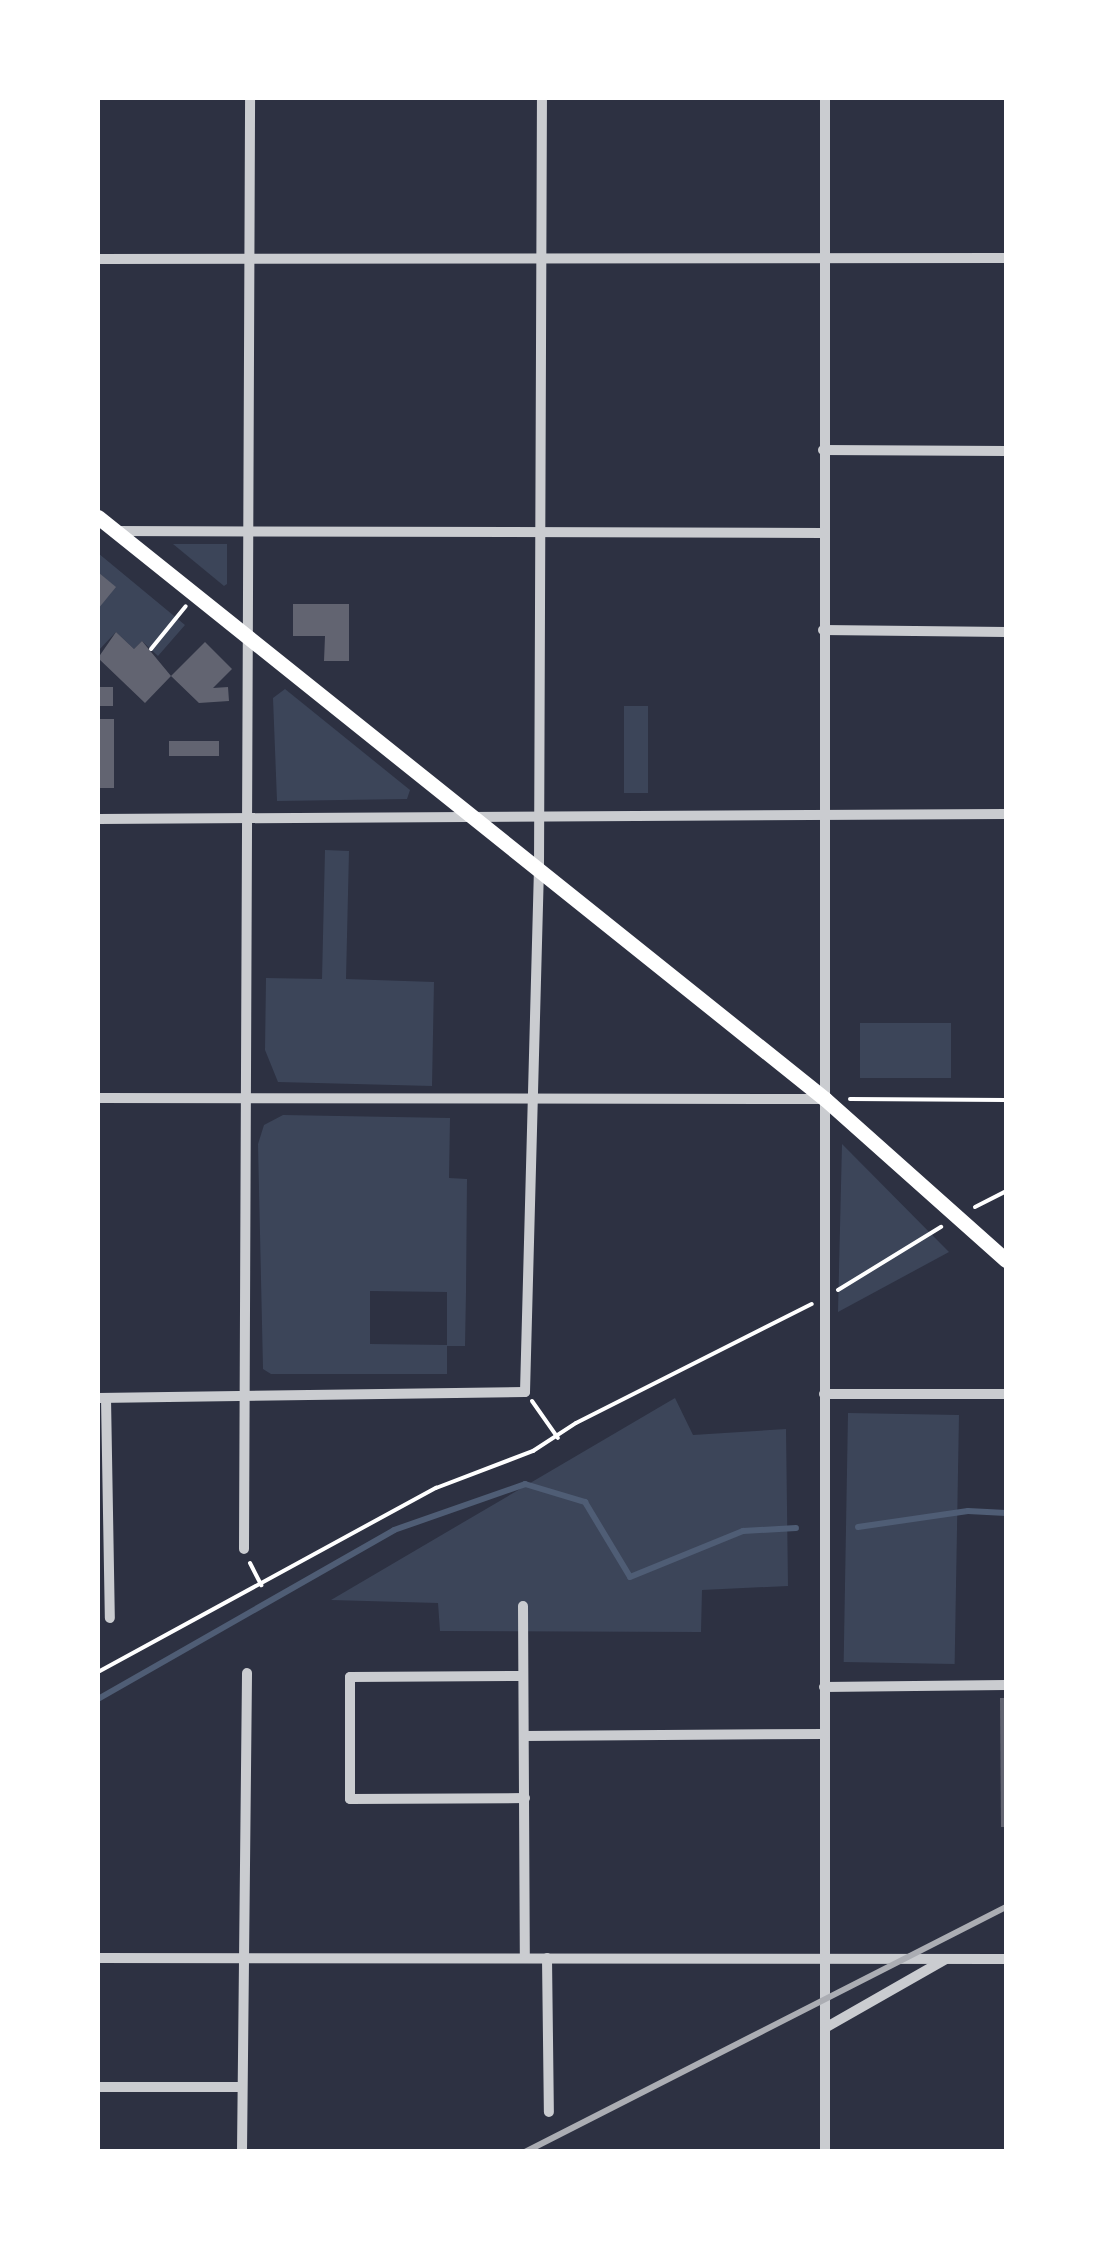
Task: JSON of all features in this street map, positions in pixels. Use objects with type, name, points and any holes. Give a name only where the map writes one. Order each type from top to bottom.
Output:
[{"type":"main road","points":[[98,517],[248,632],[826,1099],[955,1218],[1004,1254]]},
{"type":"street","points":[[244,1549],[250,98]]},
{"type":"street","points":[[110,1618],[102,1398],[525,1392],[539,868],[542,98]]},
{"type":"street","points":[[824,98],[825,2152]]},
{"type":"street","points":[[98,259],[1006,258]]},
{"type":"street","points":[[823,450],[1006,450]]},
{"type":"street","points":[[114,531],[248,528],[823,533]]},
{"type":"street","points":[[824,630],[1006,632]]},
{"type":"street","points":[[98,819],[1006,814]]},
{"type":"street","points":[[98,1098],[826,1099]]},
{"type":"street","points":[[824,1394],[1006,1394]]},
{"type":"street","points":[[523,1606],[525,1958]]},
{"type":"street","points":[[242,2152],[247,1673]]},
{"type":"street","points":[[522,1676],[350,1677],[350,1798],[525,1798]]},
{"type":"street","points":[[824,1687],[1006,1684]]},
{"type":"street","points":[[524,1736],[825,1734]]},
{"type":"street","points":[[98,1958],[1006,1959]]},
{"type":"street","points":[[546,1958],[548,2112]]},
{"type":"street","points":[[825,2028],[946,1959]]},
{"type":"street","points":[[98,2087],[242,2087]]},
{"type":"path","points":[[151,648],[197,593]]},
{"type":"path","points":[[826,1099],[1006,1100]]},
{"type":"path","points":[[98,1672],[436,1488],[558,1438],[576,1423],[824,1298],[1006,1190]]},
{"type":"path","points":[[525,1392],[558,1438]]},
{"type":"path","points":[[244,1549],[261,1584]]},
{"type":"shaded area","points":[[173,544],[227,544],[227,584],[224,586]]},
{"type":"shaded area","points":[[98,553],[185,625],[158,656],[142,641],[134,649],[116,632],[98,651],[98,606],[115,587],[98,572]]},
{"type":"shaded area","points":[[285,689],[410,790],[407,799],[277,801],[273,698]]},
{"type":"shaded area","points":[[624,706],[648,706],[648,793],[624,793]]},
{"type":"shaded area","points":[[325,850],[349,851],[346,979],[434,982],[432,1086],[278,1082],[265,1050],[266,978],[322,979]]},
{"type":"shaded area","points":[[860,1023],[951,1023],[951,1078],[860,1078]]},
{"type":"shaded area","points":[[283,1115],[450,1118],[449,1178],[467,1179],[466,1292],[465,1346],[447,1346],[447,1374],[271,1374],[263,1369],[258,1144],[264,1125]],"holes":[[[370,1291],[447,1292],[447,1345],[370,1344]]]},
{"type":"shaded area","points":[[842,1144],[949,1252],[838,1312]]},
{"type":"shaded area","points":[[675,1398],[693,1435],[786,1429],[788,1586],[702,1590],[701,1632],[440,1631],[438,1603],[331,1600]]},
{"type":"shaded area","points":[[848,1413],[959,1415],[955,1664],[844,1662]]},
{"type":"building","points":[[98,572],[116,587],[98,609]]},
{"type":"building","points":[[293,604],[349,604],[349,661],[324,661],[325,636],[293,636]]},
{"type":"building","points":[[116,632],[134,649],[142,641],[171,676],[145,703],[98,658]]},
{"type":"building","points":[[205,642],[232,669],[213,688],[228,687],[229,701],[199,703],[171,676]]},
{"type":"building","points":[[98,687],[113,687],[113,706],[98,706]]},
{"type":"building","points":[[98,719],[114,719],[114,788],[98,788]]},
{"type":"building","points":[[169,741],[219,741],[219,756],[169,756]]},
{"type":"building","points":[[1000,1698],[1006,1698],[1006,1827],[1001,1827]]},
{"type":"waterway","points":[[98,1699],[394,1530],[525,1484],[585,1502],[630,1577],[743,1531],[796,1528]]},
{"type":"waterway","points":[[858,1527],[968,1511],[1006,1513]]},
{"type":"railway","points":[[525,2152],[1006,1907]]}]
